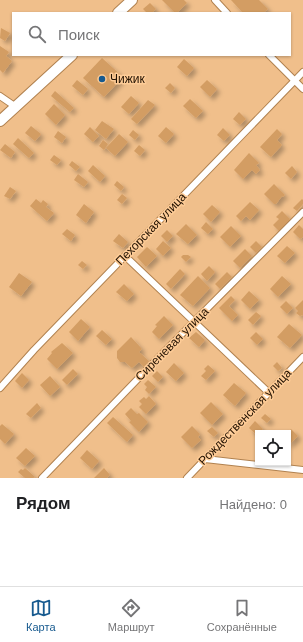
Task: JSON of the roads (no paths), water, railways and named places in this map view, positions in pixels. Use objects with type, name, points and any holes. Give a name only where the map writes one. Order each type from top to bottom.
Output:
[{"type":"main road","points":[[119,12],[132,0]]},
{"type":"main road","points":[[0,121],[71,56]]},
{"type":"street","points":[[214,0],[226,12]]},
{"type":"street","points":[[270,56],[303,89]]},
{"type":"street","name":"Пехорская улица","points":[[0,388],[34,350],[303,72]]},
{"type":"street","points":[[0,96],[16,107]]},
{"type":"street","name":"Сиреневая улица","points":[[42,478],[303,212]]},
{"type":"street","points":[[125,256],[268,392]]},
{"type":"street","name":"Рождественская улица","points":[[187,478],[303,357]]},
{"type":"street","points":[[205,459],[303,470]]},
{"type":"place","name":"Чижик","points":[[102,79]]}]
